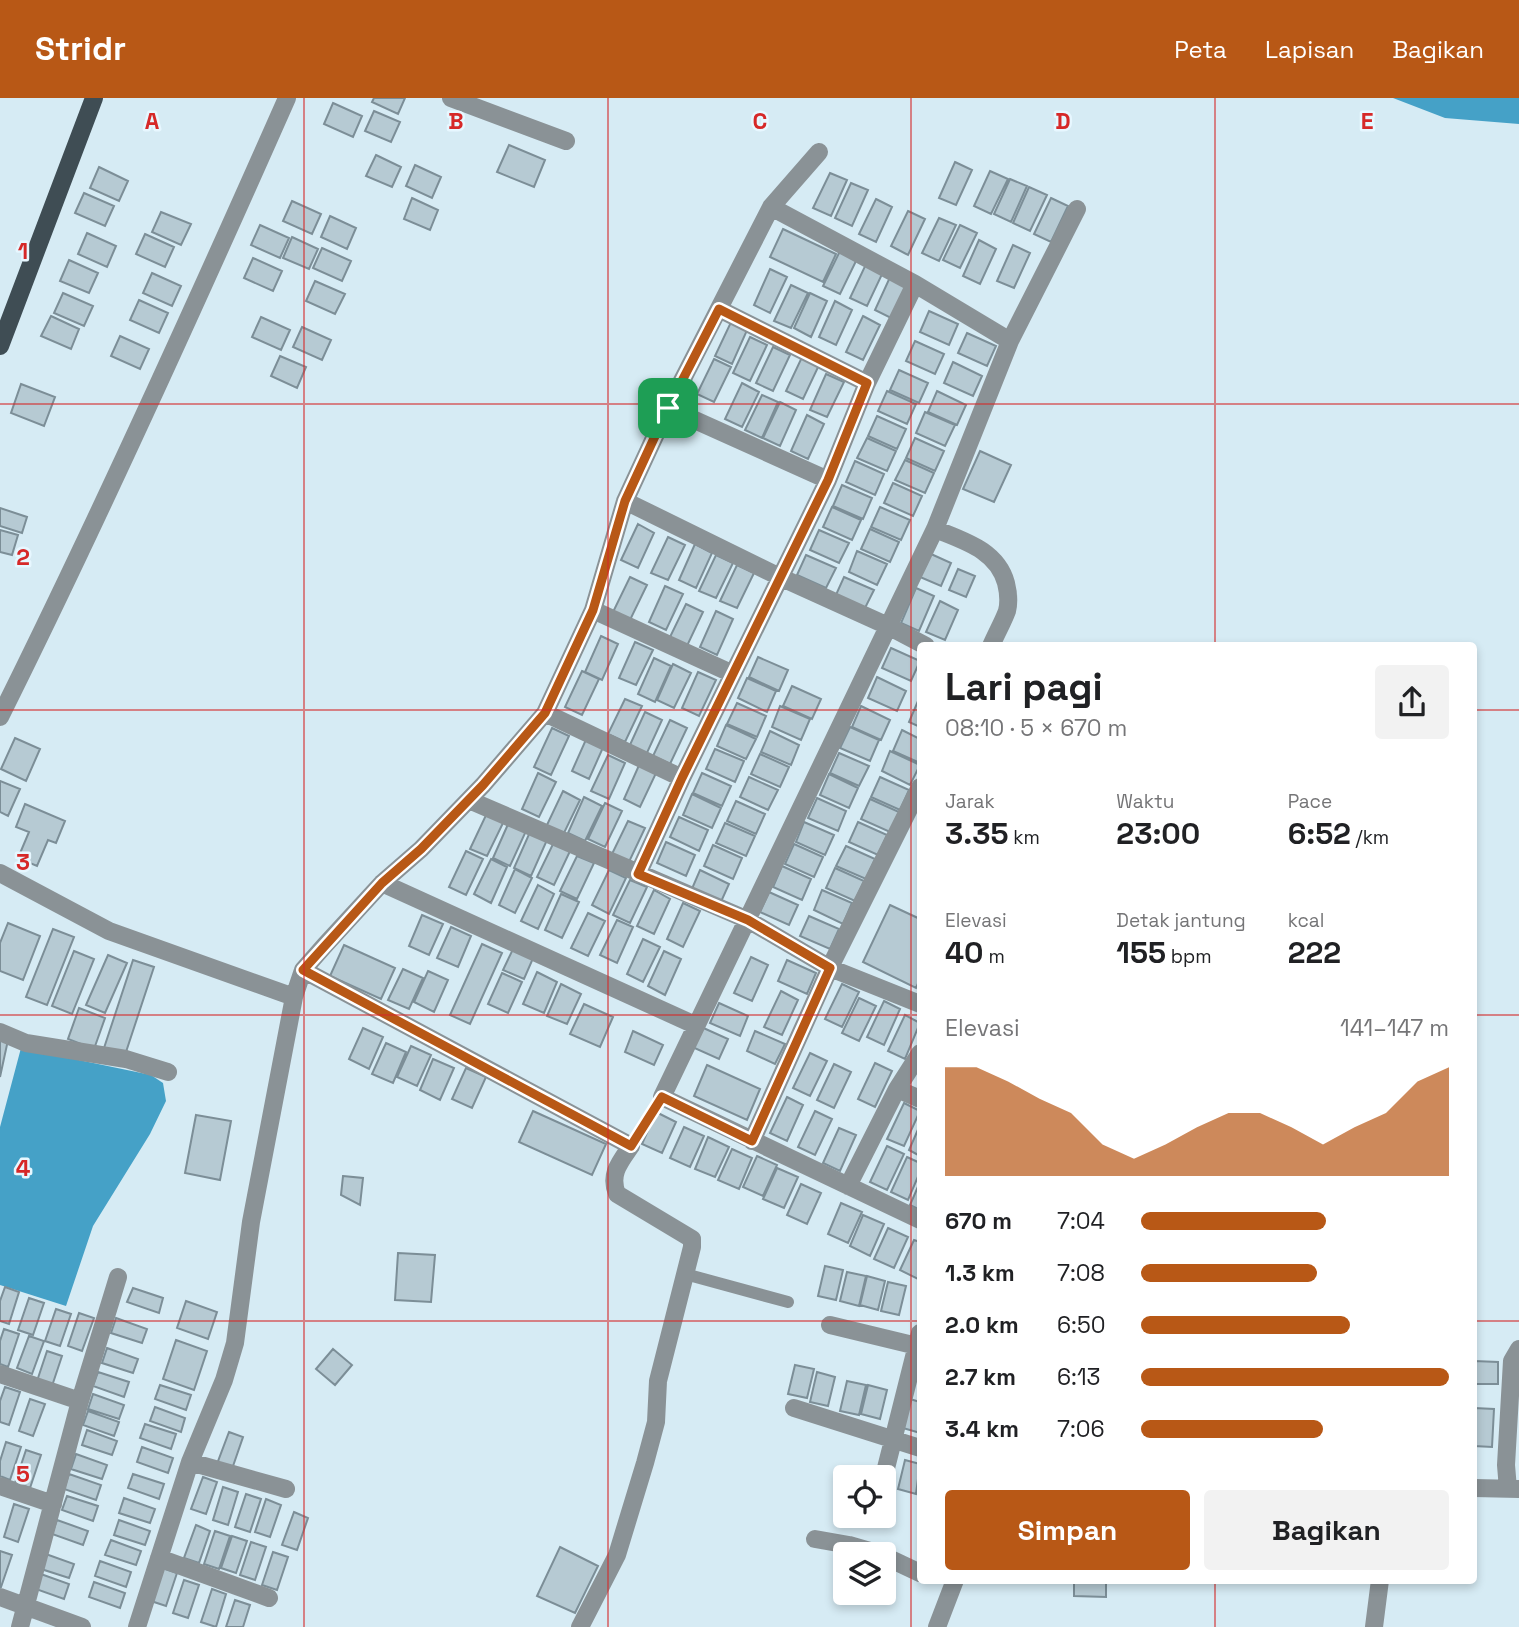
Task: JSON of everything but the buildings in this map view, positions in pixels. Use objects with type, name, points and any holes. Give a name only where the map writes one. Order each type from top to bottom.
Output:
[{"type":"main road","points":[[1,339],[94,98]]},
{"type":"street","points":[[0,717],[190,316],[287,98]]},
{"type":"street","points":[[451,98],[566,141]]},
{"type":"street","points":[[137,1627],[190,1462],[224,1380],[235,1343],[251,1222],[294,997],[303,970],[382,883],[421,849],[469,800],[545,713],[593,610],[625,501],[668,408],[771,207],[819,152]]},
{"type":"street","points":[[771,207],[915,284],[1010,341]]},
{"type":"street","points":[[917,1219],[662,1097],[935,529],[1010,341],[1077,209]]},
{"type":"street","points":[[638,874],[682,778],[782,578],[828,480],[867,383],[915,284]]},
{"type":"street","points":[[719,309],[867,383]]},
{"type":"street","points":[[668,408],[828,480]]},
{"type":"street","points":[[625,501],[918,642]]},
{"type":"street","points":[[935,529],[974,545],[994,558],[1004,574],[1008,590],[1008,609],[993,642]]},
{"type":"street","points":[[593,610],[733,674]]},
{"type":"street","points":[[545,713],[682,778]]},
{"type":"street","points":[[752,1141],[830,968],[917,793]]},
{"type":"street","points":[[469,800],[748,920],[830,968],[917,1003]]},
{"type":"street","points":[[0,873],[109,931],[294,997]]},
{"type":"street","points":[[382,883],[695,1025]]},
{"type":"street","points":[[303,970],[631,1146],[614,1171],[613,1182],[617,1194],[691,1237],[692,1247],[658,1381],[656,1422],[645,1464],[617,1555],[580,1627]]},
{"type":"street","points":[[0,1032],[26,1043],[126,1059],[168,1072]]},
{"type":"street","points":[[848,1186],[897,1089],[917,1058]]},
{"type":"street","points":[[897,1089],[917,1098]]},
{"type":"street","points":[[20,1627],[80,1401],[118,1277]]},
{"type":"street","points":[[830,1325],[917,1339]]},
{"type":"street","points":[[887,1465],[917,1347]]},
{"type":"street","points":[[1477,1488],[1513,1489],[1506,1465],[1512,1361],[1519,1349]]},
{"type":"street","points":[[0,1374],[80,1401]]},
{"type":"street","points":[[794,1408],[917,1447]]},
{"type":"street","points":[[190,1462],[286,1489]]},
{"type":"street","points":[[0,1486],[53,1504]]},
{"type":"street","points":[[815,1539],[833,1542]]},
{"type":"street","points":[[159,1558],[268,1598]]},
{"type":"street","points":[[896,1562],[917,1572]]},
{"type":"street","points":[[937,1627],[948,1584]]},
{"type":"street","points":[[1374,1627],[1379,1584]]},
{"type":"street","points":[[0,1597],[82,1627]]},
{"type":"lane","points":[[685,1273],[788,1302]]},
{"type":"path","points":[[631,1146],[662,1097]]},
{"type":"water","points":[[1393,98],[1519,98],[1519,124],[1445,118]]},
{"type":"water","points":[[21,1048],[151,1075],[163,1083],[166,1101],[150,1134],[93,1226],[66,1306],[0,1285],[0,1127]]},
{"type":"route","points":[[719,309],[867,383],[828,480],[638,874],[748,920],[830,968],[752,1141],[662,1097],[631,1146],[303,970],[382,883],[421,849],[483,785],[545,713],[593,610],[625,501],[668,408],[719,309]]}]
